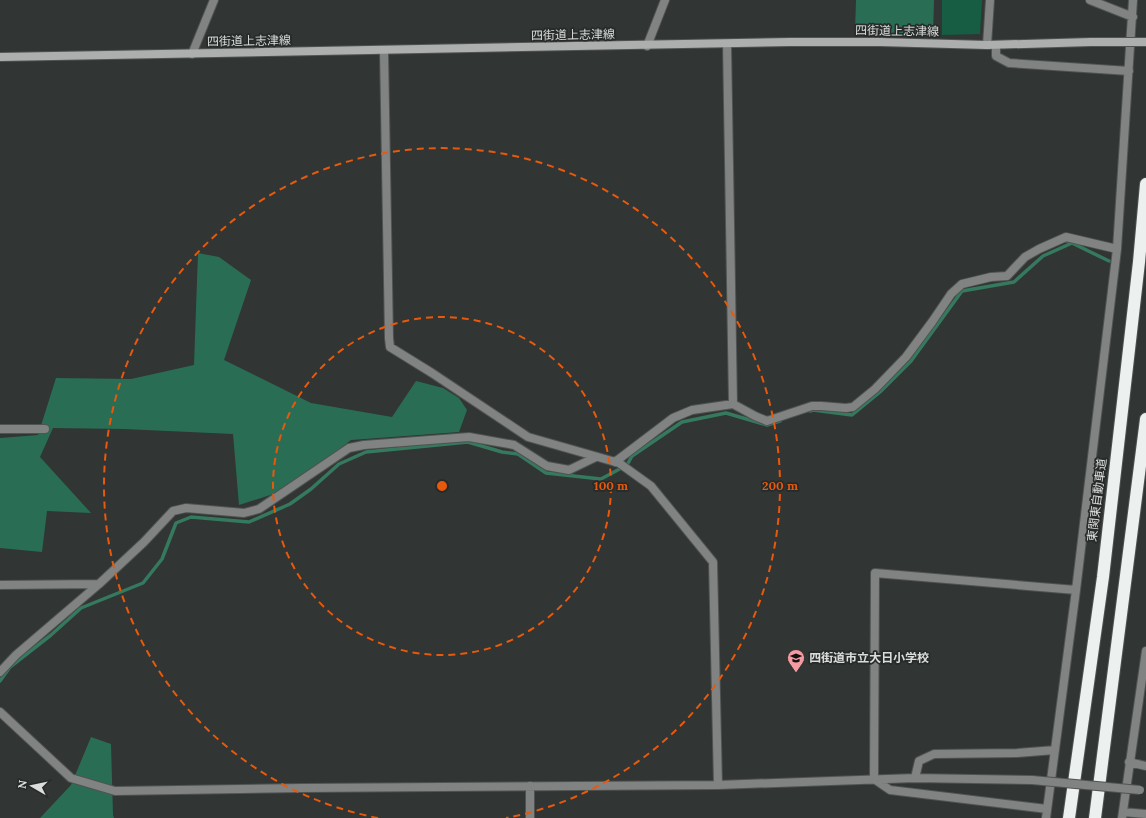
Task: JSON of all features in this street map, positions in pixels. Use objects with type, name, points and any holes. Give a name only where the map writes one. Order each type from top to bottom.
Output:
[{"type":"highway","name":"東関東自動車道","points":[[1069,818],[1103,576],[1139,262],[1146,184]]},
{"type":"highway","points":[[1095,818],[1146,419]]},
{"type":"main road","name":"四街道上志津線","points":[[0,58],[838,42],[992,45],[1146,42]]},
{"type":"street","points":[[192,54],[214,0]]},
{"type":"street","points":[[647,46],[666,0]]},
{"type":"street","points":[[990,0],[992,45],[996,56],[1009,63],[1129,71]]},
{"type":"street","points":[[1090,0],[1133,17]]},
{"type":"street","points":[[1046,818],[1076,590],[1116,249],[1133,0]]},
{"type":"street","points":[[727,44],[733,404]]},
{"type":"street","points":[[384,50],[390,347],[432,372],[528,437],[617,463],[651,486],[713,562],[718,785]]},
{"type":"street","points":[[617,463],[673,418],[692,410],[733,404],[767,421],[812,406],[853,408],[875,389],[906,356],[951,294],[962,284],[991,277],[1007,276],[1025,257],[1066,236],[1116,249]]},
{"type":"street","points":[[0,429],[45,428]]},
{"type":"street","points":[[0,672],[16,655],[100,584],[144,542],[173,511],[186,508],[244,513],[259,509],[349,448],[364,445],[469,437],[514,446],[547,466],[569,470],[596,457]]},
{"type":"street","points":[[874,779],[875,573],[1076,590]]},
{"type":"street","points":[[0,585],[100,584]]},
{"type":"street","points":[[1146,651],[1122,815],[1146,814]]},
{"type":"street","points":[[0,712],[71,778],[115,791],[718,785],[915,778],[1032,780],[1143,791]]},
{"type":"street","points":[[915,778],[919,761],[934,754],[1017,753],[1055,750]]},
{"type":"street","points":[[1129,762],[1146,766]]},
{"type":"street","points":[[874,779],[890,790],[1047,809]]},
{"type":"street","points":[[530,786],[530,818]]},
{"type":"green space","points":[[856,0],[934,0],[933,35],[855,32]]},
{"type":"green space","points":[[942,0],[982,0],[980,34],[942,35]]},
{"type":"green space","points":[[198,253],[219,257],[251,280],[224,360],[311,403],[392,417],[416,381],[443,388],[459,398],[467,410],[459,432],[351,440],[289,489],[239,505],[233,434],[124,429],[53,428],[40,457],[91,513],[47,511],[42,552],[0,548],[0,438],[38,435],[56,378],[131,379],[194,365]]},
{"type":"green space","points":[[91,737],[111,744],[114,818],[40,818],[71,785]]},
{"type":"waterway","points":[[810,411],[813,410],[852,415],[880,392],[911,361],[962,291],[1014,282],[1043,256],[1072,243],[1109,261]]},
{"type":"waterway","points":[[0,681],[10,667],[51,635],[81,608],[143,583],[162,559],[176,523],[191,517],[249,522],[290,504],[311,489],[339,464],[366,452],[468,442],[502,452],[518,454],[546,473],[601,479],[627,465],[632,456],[682,422],[726,413],[767,425],[780,421]]},
{"type":"place","name":"四街道市立大日小学校","points":[[796,673]]}]
